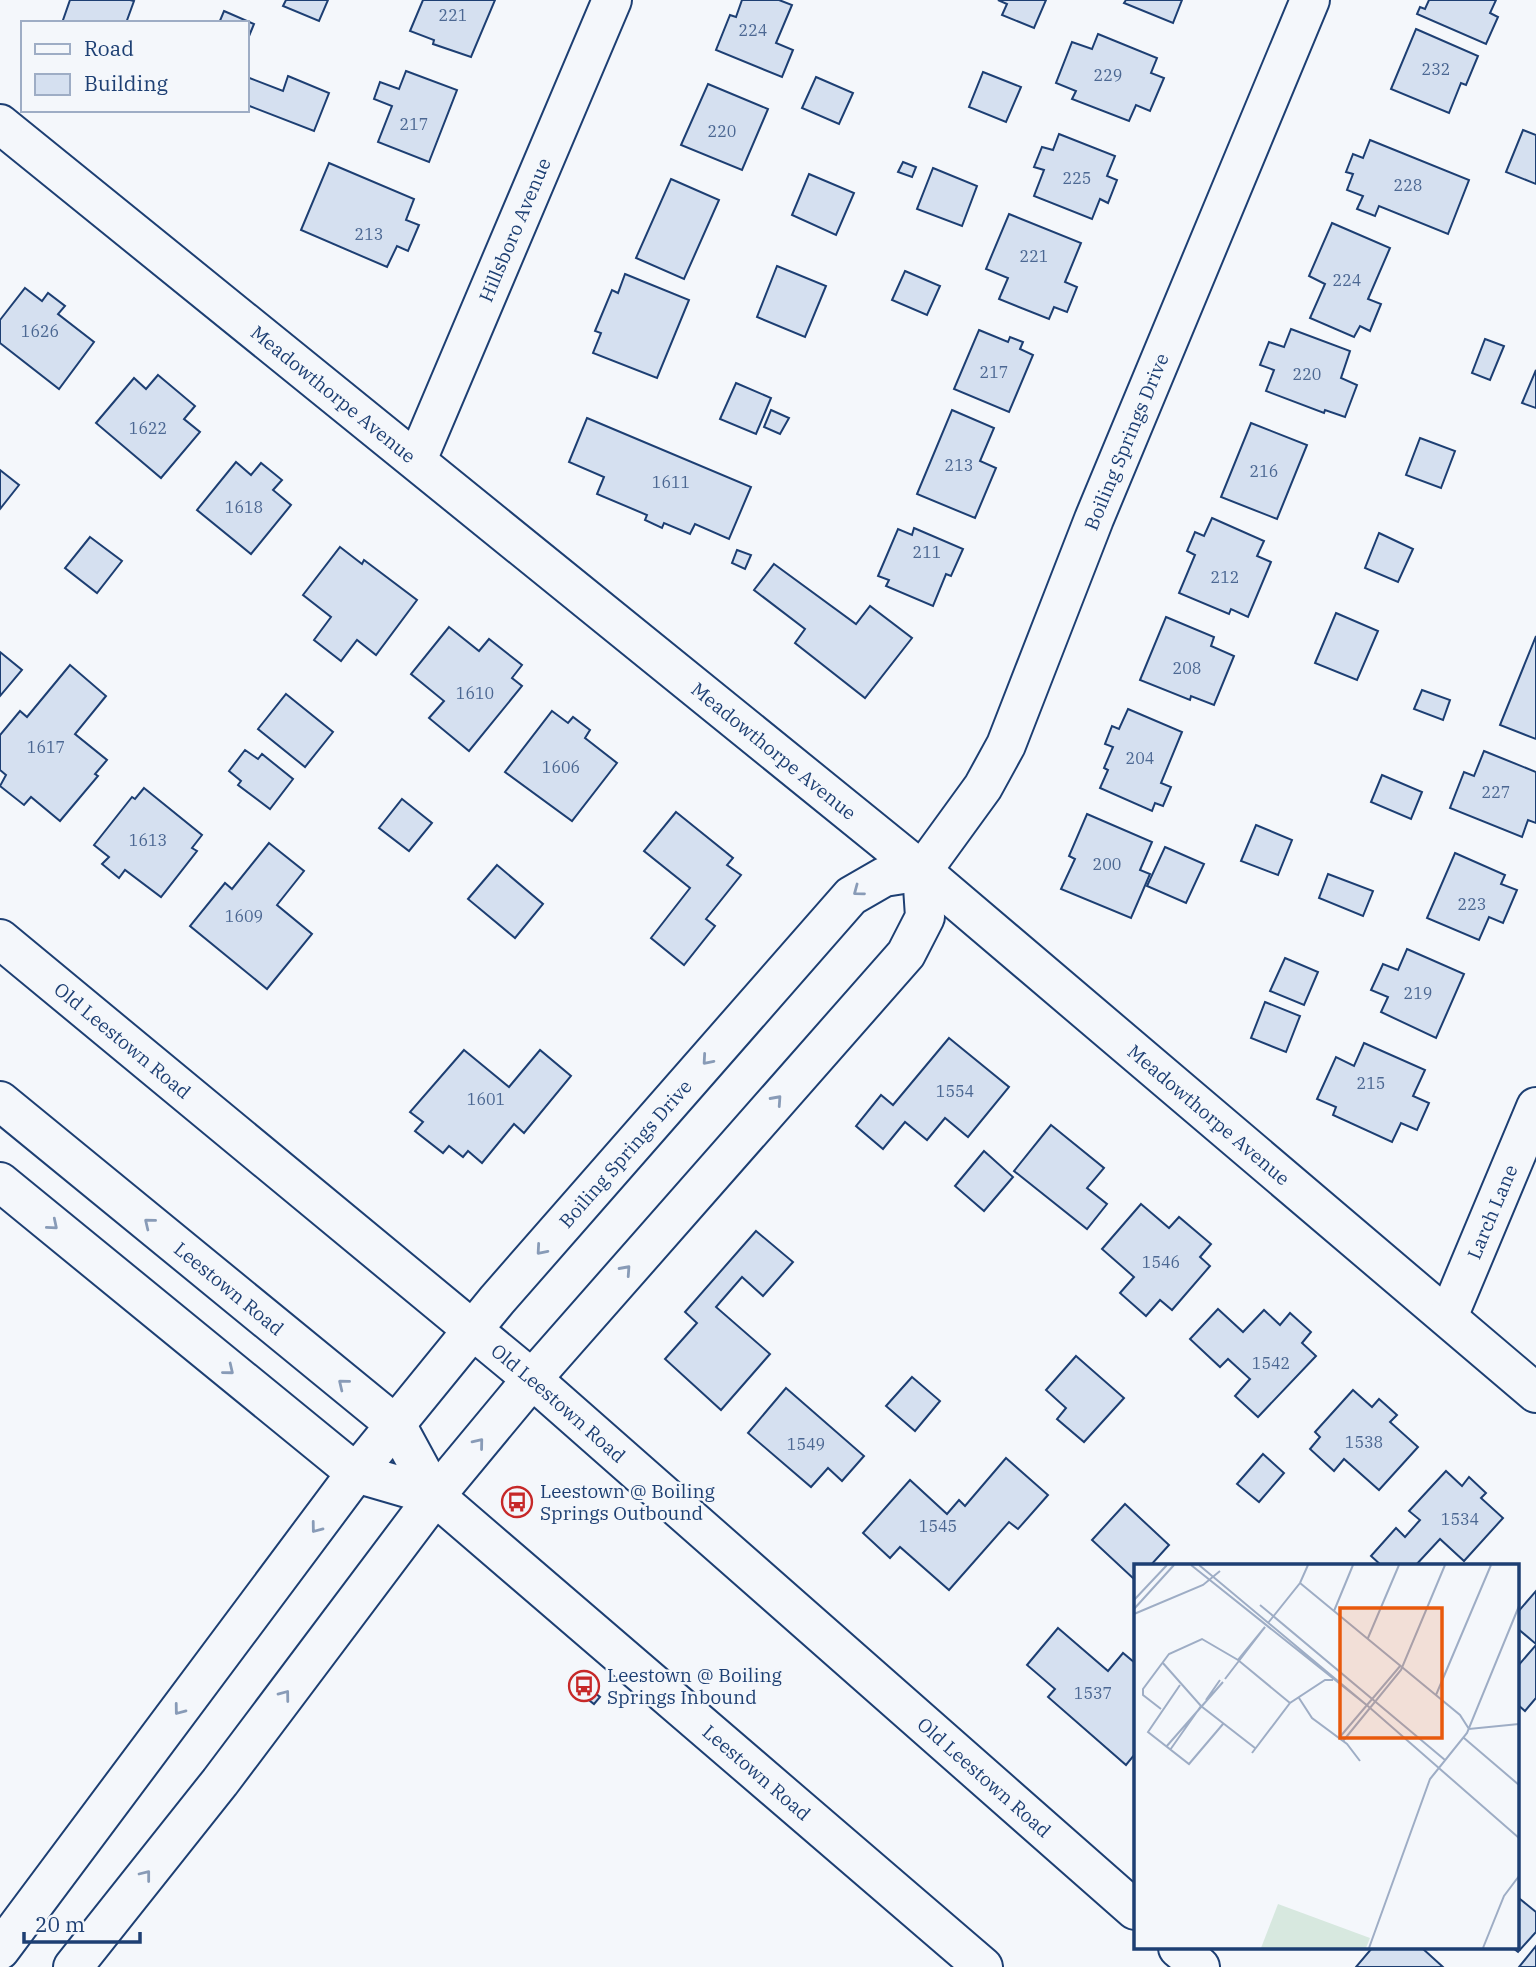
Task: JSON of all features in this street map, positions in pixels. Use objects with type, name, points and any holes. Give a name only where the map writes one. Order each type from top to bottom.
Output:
[{"type":"street","name":"Hillsboro Avenue","points":[[417,460],[612,0]]},
{"type":"street","name":"Boiling Springs Drive","points":[[0,1950],[356,1473],[473,1331],[851,896],[884,877],[922,872],[983,787],[1006,745],[1094,519],[1310,0]]},
{"type":"street","name":"Meadowthorpe Avenue","points":[[0,124],[922,872],[1536,1393]]},
{"type":"street","points":[[73,1967],[220,1782],[435,1496],[531,1379],[906,954],[925,917],[922,872]]},
{"type":"street","name":"Old Leestown Road","points":[[0,939],[531,1379],[1134,1909]]},
{"type":"street","name":"Leestown Road","points":[[0,1101],[397,1426],[435,1496],[983,1967]]},
{"type":"street","name":"Larch Lane","points":[[1448,1317],[1536,1107]]},
{"type":"street","name":"Leestown Road","points":[[0,1182],[356,1473],[435,1496]]},
{"type":"street","points":[[1180,1950],[1200,1967]]},
{"type":"building","points":[[70,0],[134,1],[127,21],[63,21]]},
{"type":"building","points":[[286,0],[328,0],[319,21],[283,6]]},
{"type":"building","points":[[423,0],[495,0],[471,57],[433,44],[434,40],[410,31]]},
{"type":"building","points":[[742,0],[779,0],[792,5],[776,43],[793,50],[782,77],[716,50],[730,15],[736,17]]},
{"type":"building","points":[[998,0],[1046,0],[1034,28],[1002,15],[1007,4]]},
{"type":"building","points":[[1126,0],[1182,0],[1173,23],[1124,3]]},
{"type":"building","points":[[1429,0],[1496,0],[1490,13],[1498,17],[1486,44],[1417,14],[1420,7],[1425,9]]},
{"type":"building","points":[[224,11],[247,21],[220,21]]},
{"type":"building","points":[[248,21],[254,24],[248,39]]},
{"type":"building","points":[[1416,29],[1478,56],[1466,85],[1461,83],[1449,113],[1391,89]]},
{"type":"building","points":[[1098,34],[1157,58],[1151,73],[1164,78],[1150,111],[1136,105],[1129,121],[1072,99],[1076,91],[1056,83],[1072,42],[1092,49]]},
{"type":"building","points":[[406,71],[457,90],[429,162],[378,142],[392,106],[374,99],[380,82],[399,89]]},
{"type":"building","points":[[983,72],[1021,87],[1006,122],[969,107]]},
{"type":"building","points":[[288,76],[329,93],[314,131],[248,105],[248,77],[283,91]]},
{"type":"building","points":[[816,77],[853,93],[839,124],[802,108]]},
{"type":"building","points":[[708,84],[768,109],[742,170],[681,145]]},
{"type":"building","points":[[1523,130],[1536,135],[1536,184],[1506,172]]},
{"type":"building","points":[[1059,134],[1115,156],[1107,176],[1117,180],[1108,203],[1100,199],[1092,219],[1034,196],[1044,170],[1034,167],[1042,147],[1053,150]]},
{"type":"building","points":[[1370,140],[1469,180],[1448,234],[1379,206],[1375,216],[1357,209],[1363,196],[1347,190],[1353,174],[1346,172],[1353,154],[1363,158]]},
{"type":"building","points":[[903,162],[916,167],[912,177],[898,172]]},
{"type":"building","points":[[329,163],[414,199],[406,220],[419,225],[408,251],[397,246],[387,267],[301,230]]},
{"type":"building","points":[[933,168],[977,186],[962,226],[917,209]]},
{"type":"building","points":[[809,174],[854,193],[836,235],[792,215]]},
{"type":"building","points":[[671,179],[719,200],[684,279],[636,258]]},
{"type":"building","points":[[1009,214],[1081,243],[1065,282],[1077,287],[1067,312],[1054,307],[1049,319],[999,299],[1008,278],[986,269]]},
{"type":"building","points":[[1332,223],[1390,248],[1368,299],[1381,304],[1370,331],[1360,326],[1354,337],[1310,318],[1325,284],[1309,276]]},
{"type":"building","points":[[777,266],[826,286],[805,337],[757,317]]},
{"type":"building","points":[[905,271],[940,286],[927,315],[892,300]]},
{"type":"building","points":[[625,274],[689,300],[657,378],[593,353],[601,333],[595,331],[612,290],[618,293]]},
{"type":"building","points":[[25,288],[42,301],[48,293],[65,306],[58,314],[94,342],[59,389],[0,343],[0,320]]},
{"type":"building","points":[[1291,329],[1350,351],[1341,378],[1357,385],[1345,417],[1325,410],[1324,413],[1266,391],[1274,370],[1260,365],[1269,342],[1284,347]]},
{"type":"building","points":[[979,330],[1008,342],[1010,337],[1023,342],[1020,349],[1033,355],[1009,412],[954,389]]},
{"type":"building","points":[[1485,339],[1504,346],[1490,380],[1472,373]]},
{"type":"building","points":[[1536,370],[1536,408],[1522,403]]},
{"type":"building","points":[[158,375],[195,406],[184,419],[200,432],[161,478],[96,423],[134,378],[146,389]]},
{"type":"building","points":[[736,383],[771,398],[756,434],[720,419]]},
{"type":"building","points":[[771,410],[789,418],[780,434],[764,427]]},
{"type":"building","points":[[952,410],[994,428],[980,461],[996,468],[975,518],[917,494]]},
{"type":"building","points":[[587,418],[751,487],[729,539],[695,524],[690,534],[664,523],[662,528],[645,520],[647,515],[597,494],[604,477],[569,462]]},
{"type":"building","points":[[1251,423],[1307,445],[1277,519],[1221,497]]},
{"type":"building","points":[[1420,438],[1455,451],[1441,488],[1406,475]]},
{"type":"building","points":[[236,462],[251,475],[261,463],[282,480],[273,490],[291,505],[251,554],[197,510]]},
{"type":"building","points":[[0,470],[19,485],[0,509]]},
{"type":"building","points":[[1212,518],[1264,541],[1257,556],[1271,562],[1248,617],[1231,609],[1229,614],[1179,593],[1195,555],[1187,551],[1195,532],[1204,536]]},
{"type":"building","points":[[914,528],[963,549],[951,576],[946,574],[933,606],[886,586],[889,580],[878,576],[898,529],[912,535]]},
{"type":"building","points":[[1379,533],[1413,549],[1398,582],[1365,568]]},
{"type":"building","points":[[90,537],[122,561],[97,593],[65,568]]},
{"type":"building","points":[[340,547],[362,564],[364,560],[417,600],[376,655],[357,640],[341,661],[314,640],[331,617],[303,595]]},
{"type":"building","points":[[737,550],[751,555],[745,569],[732,563]]},
{"type":"building","points":[[774,564],[856,624],[870,606],[912,638],[865,698],[795,643],[805,629],[754,590]]},
{"type":"building","points":[[1336,613],[1378,631],[1357,680],[1315,663]]},
{"type":"building","points":[[1166,617],[1214,637],[1211,646],[1234,656],[1214,705],[1191,696],[1190,700],[1140,680]]},
{"type":"building","points":[[449,627],[479,651],[489,639],[522,665],[512,678],[522,686],[469,751],[429,718],[444,701],[411,674]]},
{"type":"building","points":[[1536,636],[1536,739],[1500,725]]},
{"type":"building","points":[[0,652],[22,670],[0,696]]},
{"type":"building","points":[[70,665],[106,696],[75,734],[107,760],[95,774],[98,776],[60,821],[31,797],[24,805],[0,786],[6,775],[0,770],[0,735],[20,711],[27,717]]},
{"type":"building","points":[[1422,690],[1450,700],[1443,720],[1414,709]]},
{"type":"building","points":[[286,694],[333,732],[305,767],[258,729]]},
{"type":"building","points":[[1128,709],[1182,732],[1161,783],[1171,787],[1163,806],[1155,803],[1152,811],[1100,788],[1108,770],[1104,768],[1113,747],[1105,744],[1112,726],[1119,729]]},
{"type":"building","points":[[552,711],[568,723],[573,717],[590,730],[585,738],[617,763],[572,821],[505,772]]},
{"type":"building","points":[[245,750],[258,759],[262,754],[293,779],[270,809],[238,785],[241,781],[229,771]]},
{"type":"building","points":[[1484,751],[1536,772],[1536,823],[1528,820],[1522,837],[1450,808],[1464,772],[1474,776]]},
{"type":"building","points":[[1382,775],[1422,792],[1411,819],[1371,802]]},
{"type":"building","points":[[144,788],[202,835],[192,848],[197,851],[161,897],[125,870],[119,878],[102,864],[109,857],[94,845],[132,797],[135,799]]},
{"type":"building","points":[[402,799],[432,823],[409,851],[379,828]]},
{"type":"building","points":[[676,812],[733,858],[727,865],[741,875],[706,919],[715,926],[684,965],[651,938],[690,888],[644,851]]},
{"type":"building","points":[[1087,814],[1152,842],[1140,870],[1150,874],[1131,918],[1061,889],[1075,859],[1069,856]]},
{"type":"building","points":[[1256,825],[1292,840],[1278,875],[1241,861]]},
{"type":"building","points":[[269,843],[304,871],[277,905],[312,934],[267,989],[190,926],[225,883],[232,889]]},
{"type":"building","points":[[1165,847],[1204,864],[1186,903],[1147,886]]},
{"type":"building","points":[[1455,853],[1505,875],[1501,884],[1517,890],[1503,923],[1489,917],[1479,940],[1427,918]]},
{"type":"building","points":[[497,865],[543,904],[515,938],[468,899]]},
{"type":"building","points":[[1328,874],[1373,891],[1363,916],[1319,898]]},
{"type":"building","points":[[1407,949],[1464,974],[1436,1038],[1381,1012],[1388,997],[1371,990],[1383,964],[1398,970]]},
{"type":"building","points":[[1285,958],[1318,972],[1304,1005],[1270,991]]},
{"type":"building","points":[[1265,1002],[1300,1016],[1286,1052],[1251,1038]]},
{"type":"building","points":[[949,1038],[1009,1087],[968,1137],[945,1118],[927,1140],[905,1122],[883,1149],[856,1126],[881,1095],[893,1105]]},
{"type":"building","points":[[1364,1043],[1425,1070],[1413,1096],[1429,1103],[1417,1130],[1401,1123],[1392,1142],[1333,1115],[1336,1107],[1317,1099],[1336,1057],[1354,1066]]},
{"type":"building","points":[[464,1050],[509,1087],[540,1050],[571,1076],[524,1133],[514,1124],[482,1163],[468,1151],[463,1157],[449,1146],[443,1153],[415,1131],[423,1122],[410,1112]]},
{"type":"building","points":[[1051,1125],[1104,1168],[1087,1188],[1107,1204],[1087,1229],[1014,1171]]},
{"type":"building","points":[[984,1151],[1013,1177],[984,1211],[955,1186]]},
{"type":"building","points":[[1141,1204],[1169,1228],[1179,1217],[1211,1244],[1200,1257],[1210,1266],[1172,1310],[1160,1300],[1146,1316],[1120,1293],[1134,1277],[1102,1249]]},
{"type":"building","points":[[756,1231],[793,1262],[763,1296],[742,1277],[716,1307],[770,1354],[721,1410],[665,1359],[697,1323],[685,1312]]},
{"type":"building","points":[[1218,1309],[1243,1332],[1264,1310],[1280,1325],[1290,1313],[1311,1332],[1302,1343],[1316,1356],[1258,1417],[1235,1396],[1250,1379],[1228,1359],[1220,1367],[1190,1339]]},
{"type":"building","points":[[1076,1356],[1124,1398],[1084,1442],[1057,1419],[1066,1408],[1046,1390]]},
{"type":"building","points":[[912,1377],[940,1401],[915,1431],[886,1406]]},
{"type":"building","points":[[786,1388],[864,1456],[842,1481],[828,1468],[811,1487],[748,1433]]},
{"type":"building","points":[[1353,1390],[1372,1407],[1379,1399],[1397,1415],[1390,1422],[1418,1447],[1379,1490],[1344,1459],[1334,1471],[1310,1449],[1320,1437],[1315,1432]]},
{"type":"building","points":[[1263,1454],[1284,1473],[1259,1502],[1237,1484]]},
{"type":"building","points":[[1006,1458],[1048,1495],[1018,1529],[1009,1522],[949,1590],[900,1547],[890,1558],[863,1533],[910,1480],[947,1514],[959,1500],[965,1506]]},
{"type":"building","points":[[1446,1471],[1462,1486],[1469,1477],[1486,1493],[1481,1498],[1503,1518],[1464,1561],[1440,1539],[1417,1564],[1380,1564],[1371,1556],[1396,1528],[1405,1537],[1420,1520],[1409,1511]]},
{"type":"building","points":[[1125,1504],[1169,1545],[1152,1564],[1134,1564],[1134,1579],[1092,1540]]},
{"type":"building","points":[[1536,1591],[1536,1644],[1518,1629],[1518,1612]]},
{"type":"building","points":[[1058,1628],[1108,1671],[1123,1653],[1134,1662],[1134,1755],[1126,1765],[1048,1697],[1055,1689],[1027,1665]]},
{"type":"building","points":[[1536,1645],[1536,1698],[1525,1711],[1518,1705],[1518,1666]]},
{"type":"building","points":[[586,1686],[600,1697],[594,1704],[580,1693]]},
{"type":"building","points":[[1520,1899],[1536,1912],[1536,1932],[1518,1952],[1516,1950],[1518,1950]]},
{"type":"building","points":[[1536,1946],[1536,1967],[1519,1967]]},
{"type":"building","points":[[1370,1950],[1424,1950],[1443,1967],[1356,1967]]},
{"type":"place","name":"Leestown @ Boiling Springs Outbound","points":[[517,1502]]},
{"type":"place","name":"Leestown @ Boiling Springs Inbound","points":[[584,1686]]}]
